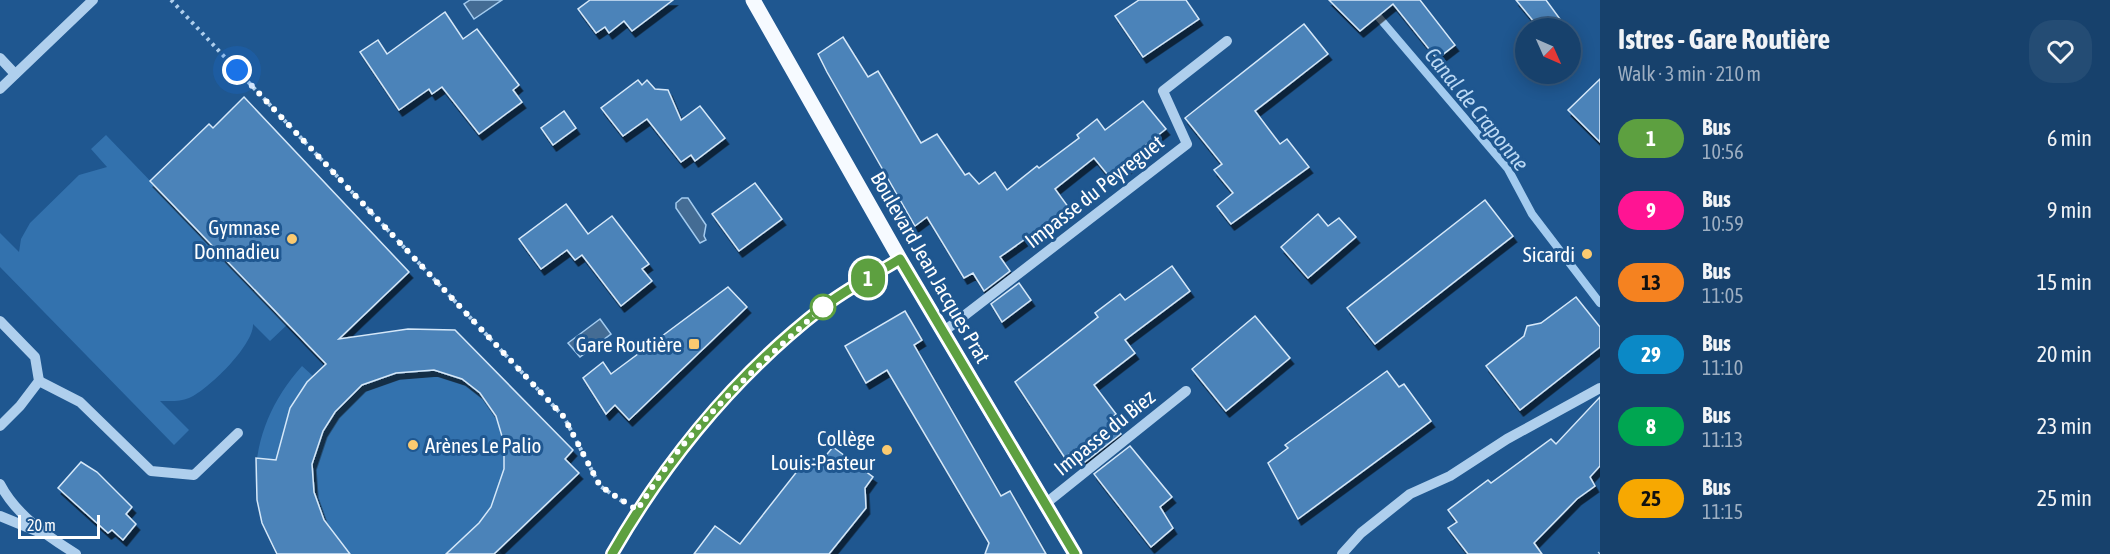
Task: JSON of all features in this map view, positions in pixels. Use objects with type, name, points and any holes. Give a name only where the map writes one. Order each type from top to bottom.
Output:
[{"type":"main road","name":"Boulevard Jean Jacques Prat","points":[[753,0],[900,259],[1075,554]]},
{"type":"street","points":[[0,89],[93,0]]},
{"type":"street","name":"Impasse du Peyreguet","points":[[943,332],[1187,144],[1163,90],[1227,41]]},
{"type":"street","points":[[0,58],[15,74]]},
{"type":"street","points":[[612,554],[637,510],[688,440],[766,357],[823,307],[900,259]]},
{"type":"street","points":[[0,321],[35,357],[39,381],[20,406],[0,426]]},
{"type":"street","points":[[39,381],[80,402],[151,471],[194,475],[238,433]]},
{"type":"street","points":[[1342,554],[1361,533],[1410,494],[1450,476],[1507,439],[1600,388]]},
{"type":"street","name":"Impasse du Biez","points":[[1045,504],[1186,391]]},
{"type":"street","points":[[0,484],[7,497],[47,536]]},
{"type":"street","points":[[0,516],[47,536],[76,554]]},
{"type":"path","points":[[171,0],[564,417],[600,486],[637,510]]},
{"type":"shaded area","points":[[470,0],[502,0],[474,19],[464,4]]},
{"type":"shaded area","points":[[106,135],[288,324],[270,341],[253,324],[246,343],[218,377],[186,399],[160,401],[189,430],[174,445],[0,267],[0,233],[19,252],[21,239],[30,223],[79,175],[107,167],[91,149]]},
{"type":"shaded area","points":[[682,198],[688,198],[706,225],[704,236],[706,240],[700,243],[676,208],[676,203]]},
{"type":"shaded area","points":[[600,319],[611,334],[580,357],[568,343]]},
{"type":"shaded area","name":"Arènes Le Palio","points":[[429,330],[455,330],[573,450],[565,459],[579,473],[499,550],[502,554],[278,554],[266,530],[259,506],[256,481],[257,457],[263,432],[286,387],[302,366],[313,376],[349,345]]},
{"type":"building","points":[[590,0],[673,0],[632,31],[624,21],[609,33],[605,27],[596,33],[578,9]]},
{"type":"building","points":[[1139,0],[1186,0],[1199,19],[1143,57],[1115,16]]},
{"type":"building","points":[[1329,0],[1420,0],[1455,45],[1437,59],[1393,4],[1360,31]]},
{"type":"building","points":[[1516,0],[1546,0],[1559,18],[1531,18]]},
{"type":"building","points":[[445,12],[463,39],[477,29],[519,85],[513,90],[522,102],[479,134],[442,87],[432,94],[429,89],[399,110],[360,52],[378,40],[387,54]]},
{"type":"building","points":[[1304,24],[1328,54],[1255,111],[1280,144],[1287,139],[1309,167],[1231,224],[1217,206],[1233,193],[1214,170],[1222,164],[1185,118]]},
{"type":"building","points":[[843,37],[868,77],[878,71],[921,143],[937,134],[965,175],[969,173],[979,184],[995,172],[1007,190],[1037,166],[1039,168],[1079,138],[1077,135],[1097,119],[1105,130],[1143,101],[1166,129],[1133,155],[1137,160],[1112,180],[1094,158],[1055,189],[1069,208],[1000,257],[1010,271],[984,291],[973,273],[964,278],[927,217],[915,226],[827,72],[818,54]]},
{"type":"building","points":[[1600,79],[1600,142],[1568,110]]},
{"type":"building","points":[[638,80],[642,85],[647,80],[655,89],[668,90],[681,120],[700,106],[725,138],[695,161],[691,155],[681,162],[647,119],[623,136],[601,108]]},
{"type":"building","points":[[244,97],[409,272],[339,339],[408,329],[455,330],[573,450],[565,459],[579,473],[494,554],[446,554],[479,523],[491,507],[504,469],[504,443],[496,416],[480,393],[462,379],[434,370],[396,373],[362,385],[335,412],[323,431],[312,464],[314,492],[324,520],[350,554],[277,554],[262,523],[257,500],[256,458],[276,460],[290,408],[307,382],[326,364],[150,181],[209,124],[213,128]]},
{"type":"building","points":[[564,111],[576,128],[553,145],[541,128]]},
{"type":"building","points":[[755,183],[782,219],[739,251],[712,214]]},
{"type":"building","points":[[1485,200],[1513,236],[1375,344],[1347,308]]},
{"type":"building","points":[[566,204],[588,234],[612,216],[649,264],[642,269],[652,281],[621,306],[582,255],[575,260],[567,250],[541,269],[519,239]]},
{"type":"building","points":[[1318,214],[1328,226],[1339,218],[1356,237],[1308,278],[1281,247]]},
{"type":"building","points":[[1172,266],[1190,291],[1125,340],[1135,353],[1094,385],[1116,414],[1109,420],[1121,434],[1085,462],[1075,449],[1065,458],[1015,382],[1098,317],[1095,313],[1120,294],[1125,300]]},
{"type":"building","points":[[1019,283],[1031,300],[1002,322],[991,304]]},
{"type":"building","points":[[728,287],[747,307],[629,420],[615,405],[606,414],[583,378],[603,362],[611,374]]},
{"type":"building","points":[[1576,297],[1600,327],[1600,347],[1520,410],[1486,366],[1524,336],[1527,326],[1541,323]]},
{"type":"building","points":[[905,311],[922,340],[914,345],[1001,496],[1010,491],[1046,554],[985,554],[989,543],[887,370],[866,383],[845,346]]},
{"type":"building","points":[[1255,316],[1290,358],[1226,411],[1192,369]]},
{"type":"building","points":[[1387,371],[1399,387],[1404,384],[1431,421],[1298,519],[1268,463],[1288,448],[1285,445]]},
{"type":"building","points":[[1600,397],[1600,466],[1590,477],[1595,486],[1577,499],[1534,543],[1542,554],[1468,554],[1448,528],[1457,522],[1448,510],[1488,480],[1491,483],[1551,439],[1556,444]]},
{"type":"building","points":[[1130,446],[1172,497],[1160,507],[1173,528],[1151,547],[1094,474]]},
{"type":"building","points":[[833,447],[873,477],[865,488],[866,508],[829,554],[694,554],[715,526],[740,544],[802,465],[811,459],[823,459]]},
{"type":"building","points":[[81,462],[97,472],[132,507],[126,514],[136,524],[123,540],[112,530],[108,533],[58,488]]},
{"type":"waterway","name":"Canal de Craponne","points":[[1364,0],[1508,169],[1532,214],[1600,303]]},
{"type":"bus line","name":"1","points":[[612,554],[637,510],[669,463],[722,402],[766,357],[823,307],[900,259],[1075,554]]},
{"type":"place","name":"Gymnase Donnadieu","points":[[292,239]]},
{"type":"place","name":"Sicardi","points":[[1587,254]]},
{"type":"place","name":"Gare Routière","points":[[694,344]]},
{"type":"place","name":"Arènes Le Palio","points":[[413,445]]},
{"type":"place","name":"Collège Louis-Pasteur","points":[[887,450]]},
{"type":"route","points":[[237,70],[564,417],[600,486],[637,510],[669,463],[722,402],[766,357],[823,307]]}]
